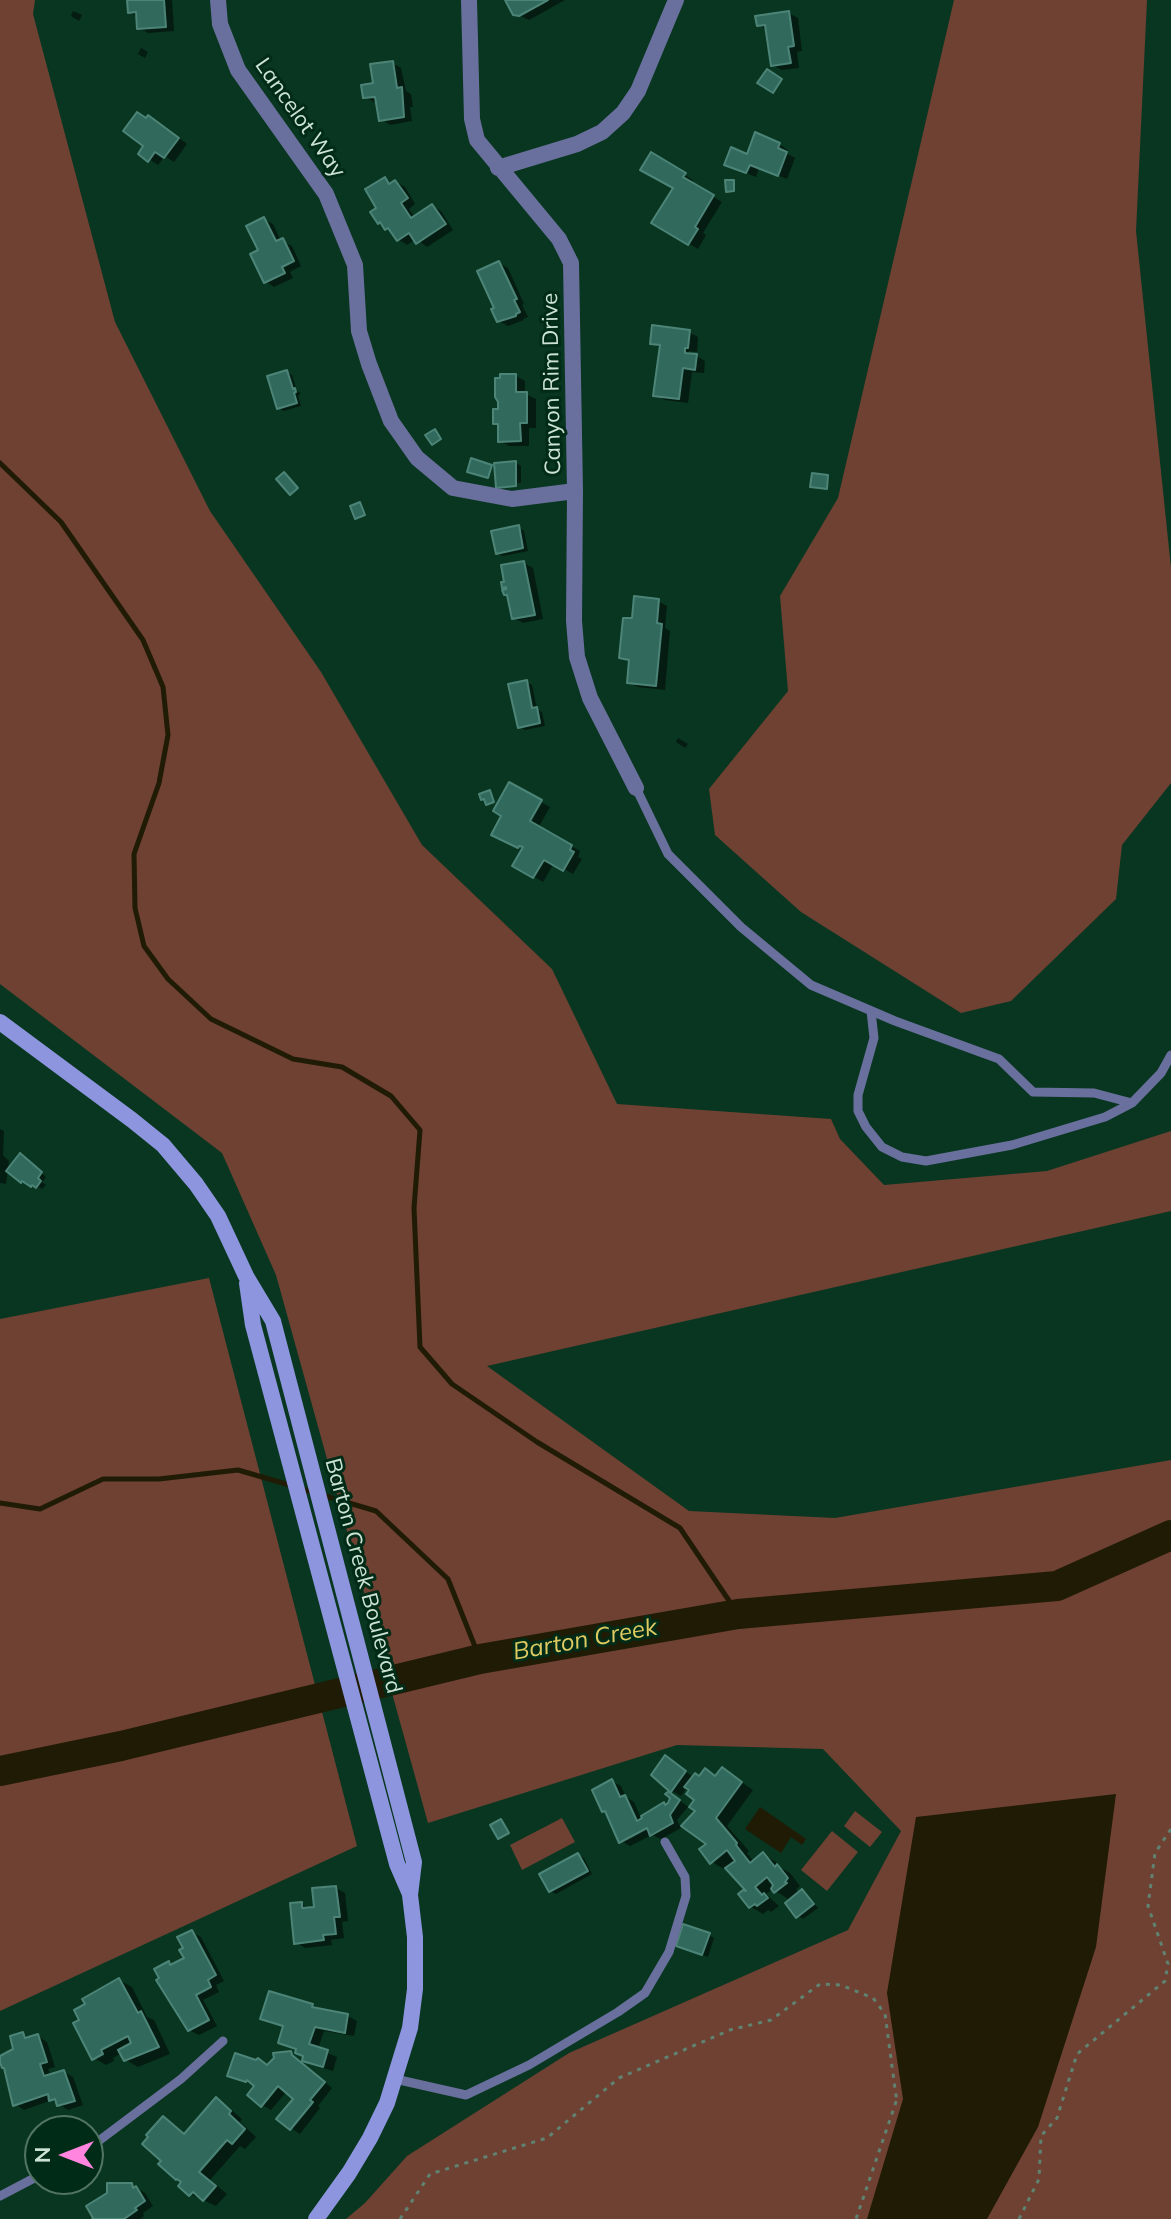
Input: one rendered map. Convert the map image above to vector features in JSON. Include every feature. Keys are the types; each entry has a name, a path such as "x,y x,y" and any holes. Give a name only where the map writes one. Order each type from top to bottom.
{"street":[{"name":"Lancelot Way","path":"218,0 220,24 238,70 326,194 355,265 359,331 369,364 391,421 417,458 453,488 512,499 575,491"},
{"name":"Canyon Rim Drive","path":"469,0 472,119 477,140 559,239 571,263 574,621 577,657 590,698 636,788"},
{"path":"498,168 577,144 602,132 623,113 638,91 676,0"},
{"name":"Barton Creek Boulevard","path":"0,1022 163,1145 218,1216 246,1276 273,1321 405,1863 415,1937 415,1989 410,2028 387,2103 349,2173 316,2219"},
{"name":"Barton Creek Boulevard","path":"246,1276 253,1325 405,1863"}],"lane":[{"path":"636,788 668,854 741,927 811,985 999,1059 1033,1092 1094,1093 1132,1103"},
{"path":"871,1011 874,1038 858,1095 858,1111 882,1147 902,1157 926,1161 1012,1145 1105,1117 1132,1103 1161,1073 1171,1055"},
{"path":"395,2079 466,2095 529,2065 645,1993 669,1952 686,1896 685,1877 665,1842"},
{"path":"104,2137 181,2079 223,2041"},
{"path":"0,2196 24,2183"}],"path":[{"path":"1019,2219 1039,2179 1041,2136 1057,2118 1077,2054 1165,1981 1168,1964 1148,1906 1155,1853 1171,1829"},
{"path":"400,2219 430,2174 547,2138 619,2078 730,2030 771,2020 820,1984 841,1985 873,1998 885,2014 898,2096 856,2219"}],"shaded area":[{"path":"0,0 35,0 33,14 115,322 210,511 321,672 422,845 552,969 617,1104 831,1119 840,1139 884,1185 1047,1171 1171,1131 1171,1211 487,1366 689,1511 835,1518 1171,1460 1171,2219 346,2219 365,2203 407,2156 569,2053 848,1930 901,1831 823,1749 677,1745 428,1823 276,1275 222,1153 0,984"},
{"path":"954,0 1147,0 1136,231 1171,568 1171,783 1122,845 1116,899 1011,1001 961,1013 801,912 715,835 709,789 788,691 780,596 838,498"},
{"path":"209,1278 357,1846 0,2011 0,1319"},
{"path":"1116,1794 1096,1947 1038,2127 987,2219 867,2219 903,2099 887,1993 916,1817"},
{"path":"760,1807 806,1839 802,1845 791,1837 781,1853 745,1829"},
{"path":"855,1811 882,1832 870,1847 844,1826"},
{"path":"562,1818 575,1842 522,1870 510,1845"},
{"path":"832,1831 858,1852 827,1891 801,1870"}],"building":[{"path":"127,0 164,0 166,27 137,29 136,12 128,13"},
{"path":"505,0 548,0 519,16 513,15"},
{"path":"789,11 794,46 788,47 791,63 771,66 765,25 757,26 755,16"},
{"path":"393,61 397,88 402,87 404,117 379,121 375,97 363,98 361,85 373,83 370,64"},
{"path":"767,69 782,79 773,93 757,83"},
{"path":"137,112 146,118 148,115 179,138 164,158 155,152 148,162 138,154 143,146 123,131"},
{"path":"755,132 780,143 778,148 787,152 778,176 750,165 746,173 724,165 731,147 747,154"},
{"path":"651,152 686,173 683,177 714,195 688,245 651,223 673,188 640,170"},
{"path":"385,177 389,184 395,180 408,198 401,203 411,218 432,204 446,224 416,244 409,233 397,241 370,212 376,208 365,189"},
{"path":"725,180 734,180 734,191 726,192"},
{"path":"264,217 276,241 283,238 294,261 282,267 285,273 264,283 250,254 258,250 246,226"},
{"path":"499,261 520,312 497,322 477,271"},
{"path":"652,325 690,330 685,353 697,354 695,370 683,368 679,399 653,396 660,345 650,344"},
{"path":"287,370 295,388 297,403 277,409 267,376"},
{"path":"500,374 516,374 516,392 527,392 527,423 520,423 521,441 498,442 498,424 493,424 493,409 498,409 495,378 500,378"},
{"path":"435,429 441,439 432,445 425,435"},
{"path":"471,458 492,465 488,478 467,472"},
{"path":"516,461 516,486 496,488 494,463"},
{"path":"284,472 298,488 290,495 276,479"},
{"path":"812,473 828,475 827,489 810,487"},
{"path":"360,502 365,515 355,519 350,506"},
{"path":"519,525 523,548 496,554 491,531"},
{"path":"524,561 535,615 512,619 507,595 502,590 506,587 502,588 501,565"},
{"path":"634,596 659,599 657,623 662,624 656,686 627,683 629,660 619,658 623,618 632,618"},
{"path":"527,680 532,708 537,707 540,723 518,728 508,684"},
{"path":"509,782 542,800 530,821 572,845 570,850 574,852 563,871 544,860 533,878 512,866 523,847 518,848 491,835 501,816 493,811"},
{"path":"490,790 494,802 486,805 479,794"},
{"path":"20,1153 42,1172 36,1188 21,1183 6,1171"},
{"path":"665,1755 686,1771 669,1792 680,1800 670,1815 673,1823 650,1836 647,1828 619,1843 592,1790 612,1779 620,1797 625,1795 637,1821 664,1802 665,1805 668,1803 670,1798 665,1794 669,1791 651,1775"},
{"path":"722,1767 742,1782 716,1818 750,1863 763,1852 788,1878 787,1883 774,1893 767,1877 755,1887 768,1898 749,1908 738,1894 746,1891 725,1868 735,1861 727,1850 710,1864 699,1849 706,1844 681,1826 695,1811 689,1807 694,1800 686,1794 689,1790 684,1787 695,1773 699,1776 705,1768 715,1776"},
{"path":"501,1819 509,1833 498,1839 490,1825"},
{"path":"578,1853 588,1871 549,1892 539,1874"},
{"path":"336,1886 340,1917 334,1917 336,1934 323,1935 324,1940 294,1944 290,1903 302,1902 302,1908 314,1907 312,1888"},
{"path":"802,1889 814,1904 796,1918 785,1903"},
{"path":"683,1924 710,1933 702,1955 676,1946"},
{"path":"192,1930 216,1975 208,1980 211,1987 196,1995 209,2020 188,2031 156,1980 159,1978 154,1969 184,1958 177,1937"},
{"path":"119,1978 138,2013 141,2011 159,2047 124,2061 118,2050 131,2043 128,2036 101,2050 103,2054 92,2060 73,2023 79,2020 74,2010 85,2004 82,1999"},
{"path":"269,1991 313,2004 312,2007 348,2014 345,2033 315,2027 309,2044 328,2050 323,2067 302,2061 303,2056 295,2053 296,2049 278,2043 283,2026 260,2019"},
{"path":"23,2032 25,2038 38,2034 47,2062 40,2064 44,2076 64,2070 75,2101 57,2106 55,2099 49,2101 48,2094 13,2106 0,2056 13,2049 10,2036"},
{"path":"291,2051 325,2082 290,2130 276,2119 293,2099 278,2086 261,2107 247,2095 254,2086 247,2080 227,2076 235,2053 258,2058 267,2065 274,2058 273,2053"},
{"path":"216,2097 245,2129 232,2144 227,2140 199,2172 216,2186 203,2201 193,2192 189,2196 178,2186 181,2182 158,2164 161,2161 142,2144 163,2116 184,2134"},
{"path":"107,2183 132,2183 145,2201 124,2219 92,2219 86,2206 107,2193"}],"waterway":[{"path":"0,463 61,522 143,640 163,687 168,735 159,783 134,854 135,908 144,946 168,979 211,1019 293,1059 342,1067 391,1096 420,1130 414,1208 420,1347 452,1384 537,1442 680,1528 738,1614"},
{"path":"0,1503 40,1509 103,1479 159,1479 238,1470 293,1486"},
{"path":"302,1489 376,1511 448,1579 480,1659"},
{"name":"Barton Creek","path":"0,1771 121,1746 480,1659 738,1614 1057,1586 1171,1535"}]}
